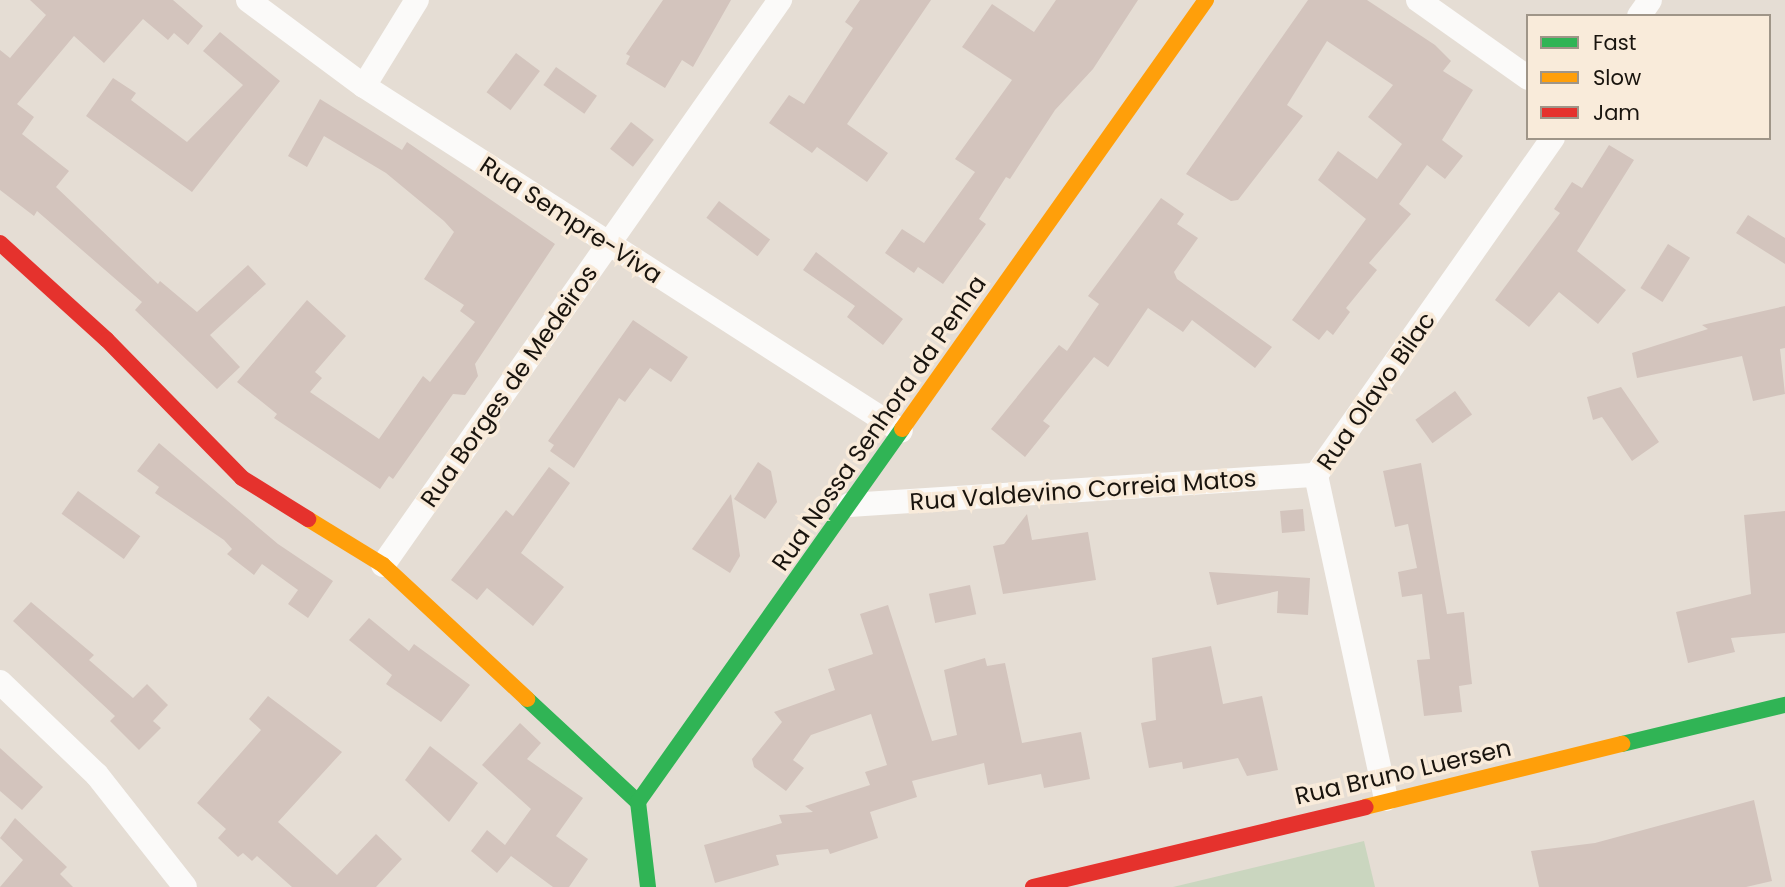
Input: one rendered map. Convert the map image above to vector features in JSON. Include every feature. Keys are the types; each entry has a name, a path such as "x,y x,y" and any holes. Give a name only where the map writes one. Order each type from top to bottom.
{"street":[{"name":"Rua Sempre-Viva","path":"248,0 364,86 901,431"},
{"path":"364,86 417,0"},
{"name":"Rua Borges de Medeiros","path":"383,565 780,0"},
{"name":"Rua Nossa Senhora da Penha","path":"638,803 1206,0"},
{"path":"1418,0 1526,77"},
{"name":"Rua Olavo Bilac","path":"1386,799 1316,475 1552,140"},
{"path":"0,243 97,331 242,478 383,565 638,803 648,887"},
{"name":"Rua Valdevino Correia Matos","path":"849,505 1316,475"},
{"path":"0,682 97,775 180,885"},
{"name":"Rua Bruno Luersen","path":"1033,887 1386,799 1785,705"}],"green space":[{"path":"1364,841 1375,887 1173,887"}],"building":[{"path":"30,0 173,0 203,26 188,45 174,33 168,40 143,19 104,63 74,36 17,104 34,117 22,134 69,171 56,187 158,284 160,281 197,312 248,265 266,284 210,335 240,367 217,389 135,310 142,302 37,211 34,216 0,190 0,50 10,58 46,15"},
{"path":"663,0 731,0 693,67 682,60 665,88 626,64 630,56 626,54"},
{"path":"860,0 931,0 847,124 888,153 867,182 817,147 812,153 769,123 789,95 804,104 853,28 845,22"},
{"path":"1056,0 1138,0 1093,69 1055,110 1010,179 1006,177 979,219 986,224 943,284 918,267 914,273 885,253 902,229 924,243 975,172 955,159 1012,80 962,47 992,4 1034,32"},
{"path":"1308,0 1367,0 1435,45 1451,61 1443,71 1473,90 1442,140 1463,156 1445,179 1427,165 1399,204 1411,214 1369,263 1377,270 1346,308 1350,312 1333,335 1327,330 1319,340 1292,320 1366,219 1318,180 1338,151 1377,179 1402,144 1368,117 1393,85 1327,41 1287,105 1303,116 1238,200 1231,201 1186,174"},
{"path":"220,32 280,81 192,192 86,116 113,78 136,93 131,100 187,142 243,85 203,51"},
{"path":"516,53 540,71 510,110 487,92"},
{"path":"556,67 597,96 584,114 543,85"},
{"path":"320,99 402,150 407,142 555,244 475,364 478,376 465,395 453,394 393,479 389,476 380,489 274,418 277,414 237,382 307,300 346,336 315,372 322,378 310,392 379,439 423,376 430,382 475,322 460,311 464,305 424,279 454,232 444,221 386,173 324,136 307,167 288,156"},
{"path":"631,122 654,140 633,167 610,149"},
{"path":"1609,145 1634,160 1577,251 1626,290 1598,324 1559,292 1529,327 1495,300 1560,213 1554,209 1572,182 1582,188"},
{"path":"1161,198 1184,214 1177,224 1198,238 1174,272 1177,279 1272,347 1255,368 1192,320 1183,332 1148,308 1108,367 1094,357 1043,421 1050,426 1025,457 991,429 1059,345 1067,351 1099,304 1088,296"},
{"path":"719,201 770,240 757,256 706,218"},
{"path":"1748,215 1785,238 1785,264 1736,233"},
{"path":"1668,244 1690,258 1662,302 1640,288"},
{"path":"816,252 903,319 883,345 847,317 855,306 803,270"},
{"path":"1785,306 1785,348 1780,349 1785,394 1753,401 1742,356 1637,378 1632,353 1708,329 1702,325"},
{"path":"633,320 688,357 671,382 650,368 625,402 619,398 574,468 550,451 554,445 548,441"},
{"path":"1621,387 1659,442 1632,461 1602,417 1593,420 1587,397"},
{"path":"1455,391 1472,414 1432,443 1415,420"},
{"path":"159,443 278,544 333,581 308,618 288,604 298,590 262,564 254,575 227,554 232,549 224,540 155,493 159,487 137,471"},
{"path":"758,462 771,471 777,502 765,519 734,499"},
{"path":"1421,463 1447,614 1464,612 1472,684 1459,686 1462,712 1424,716 1417,660 1430,659 1422,594 1402,597 1398,572 1417,568 1408,524 1395,527 1383,471"},
{"path":"549,467 570,483 521,553 564,587 533,626 487,588 477,600 451,580 506,510 513,516"},
{"path":"78,491 140,536 124,559 62,514"},
{"path":"731,494 740,556 730,573 692,549"},
{"path":"1303,509 1305,531 1282,533 1280,511"},
{"path":"1785,511 1785,633 1731,638 1735,652 1688,663 1676,612 1751,594 1744,515"},
{"path":"1027,514 1032,540 1088,532 1096,580 1003,594 993,546 1004,544"},
{"path":"1209,572 1310,578 1308,615 1277,613 1278,591 1217,605"},
{"path":"970,585 976,614 935,623 929,594"},
{"path":"31,602 94,655 89,660 133,698 147,684 168,705 153,721 161,728 139,750 110,721 115,716 13,621"},
{"path":"888,605 932,741 957,735 944,670 985,658 987,666 1005,663 1022,743 1081,732 1090,779 1044,788 1041,774 988,785 984,763 912,781 917,797 870,812 878,838 830,854 828,849 776,855 779,865 715,883 704,845 782,823 779,815 813,812 805,806 870,785 865,772 887,765 871,714 811,735 793,760 804,768 786,791 754,767 752,759 782,722 774,712 835,690 828,669 873,654 860,614"},
{"path":"369,618 409,651 414,644 470,685 441,722 386,684 392,675 349,640"},
{"path":"1211,646 1223,704 1262,696 1278,770 1247,776 1238,758 1183,769 1182,762 1149,768 1141,723 1156,720 1152,658"},
{"path":"268,696 342,752 278,822 337,875 376,834 402,859 376,887 292,887 257,856 252,861 243,853 238,857 218,838 226,829 197,803 261,730 249,719"},
{"path":"520,723 541,743 527,759 583,798 556,836 588,859 569,887 553,887 511,856 497,873 471,851 487,830 505,845 531,809 482,765"},
{"path":"430,746 478,783 449,822 405,780"},
{"path":"0,748 43,787 22,810 0,791"},
{"path":"1754,800 1772,881 1746,887 1539,887 1531,851 1595,843"},
{"path":"15,818 67,867 60,874 73,887 0,887 23,860 0,838"}],"traffic: fast":[{"path":"648,887 638,802 902,429"},
{"path":"527,699 638,802"},
{"path":"1622,744 1785,705"}],"traffic: slow":[{"path":"902,429 1206,0"},
{"path":"308,519 383,565 527,699"},
{"path":"1365,807 1622,744"}],"traffic: jam":[{"path":"0,243 107,340 242,478 308,519"},
{"path":"1033,887 1365,807"}]}
